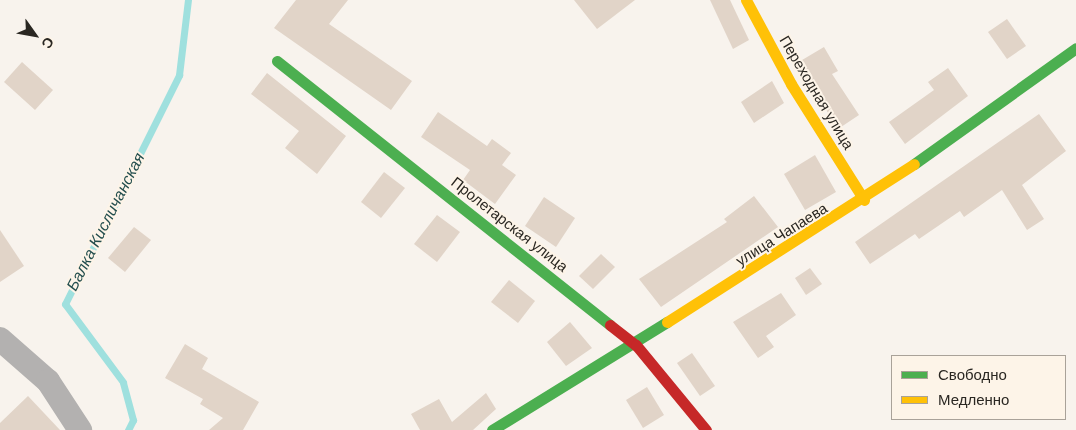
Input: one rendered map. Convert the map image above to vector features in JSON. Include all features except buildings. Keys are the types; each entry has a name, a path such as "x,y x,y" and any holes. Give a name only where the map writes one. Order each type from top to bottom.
{"street":[{"name":"Переходная улица","path":"746,0 791,84 864,200"},
{"name":"улица Чапаева","path":"492,430 636,344 864,200 1076,48"},
{"name":"Пролетарская улица","path":"277,61 636,344 706,430"},
{"path":"0,340 48,381 80,430"}],"waterway":[{"name":"Балка Кисличанская","path":"128,430 133,420 123,382 65,304 179,75 188,0"}],"traffic: fast":[{"path":"914,164 1076,48"},
{"path":"277,61 610,325"},
{"path":"492,430 667,322"}],"traffic: slow":[{"path":"746,0 791,84 864,200"},
{"path":"667,322 914,164"}],"traffic: jam":[{"path":"610,325 636,345 706,430"}]}
